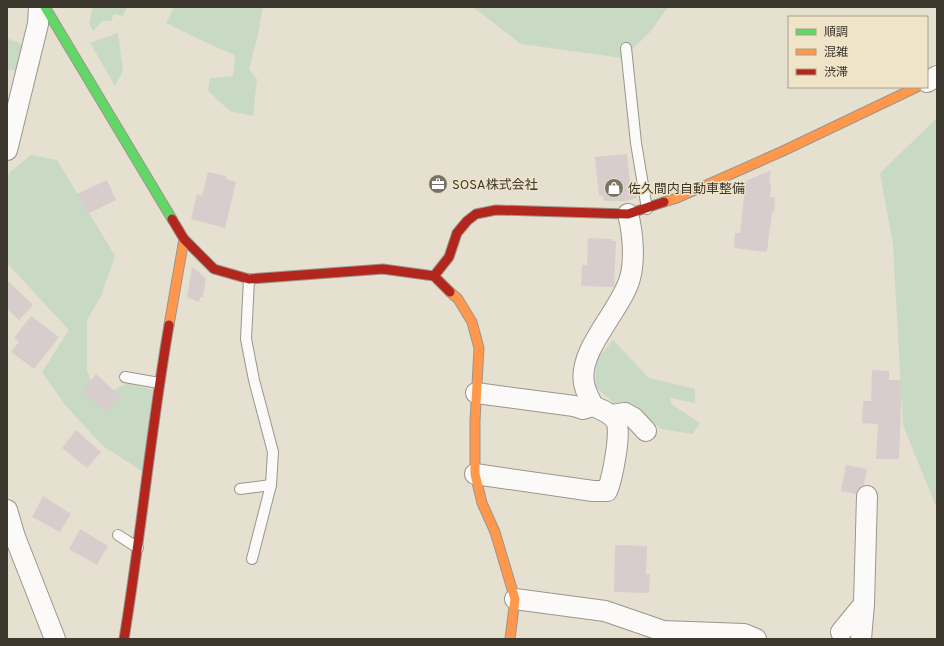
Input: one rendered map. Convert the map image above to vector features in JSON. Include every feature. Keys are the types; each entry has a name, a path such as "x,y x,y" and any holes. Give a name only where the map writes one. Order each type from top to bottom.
{"street":[{"path":"7,150 38,24 39,7"},
{"path":"45,7 184,239 214,269 249,279 383,269 434,276 458,299 472,322 479,348 476,393 475,474 482,503 495,532 515,599 510,639"},
{"path":"928,81 937,76"},
{"path":"434,276 449,258 457,232 476,214 496,210 638,212 677,198 783,151 916,88"},
{"path":"593,406 584,383 584,364 630,279 632,254 631,227 638,212"},
{"path":"124,639 138,548 159,383 184,239"},
{"path":"475,474 593,491 607,491 611,482 618,434 617,423 612,415 593,406 583,409 574,406 476,393"},
{"path":"612,415 625,413 634,418 646,431"},
{"path":"861,639 864,604 867,496"},
{"path":"7,510 15,537 54,639"},
{"path":"515,599 605,611 663,635 744,634 756,639"},
{"path":"841,632 864,604"}],"lane":[{"path":"626,48 636,143 638,212"},
{"path":"249,279 246,339 254,380 273,452 271,485 252,559"},
{"path":"125,377 159,383"},
{"path":"240,489 271,485"},
{"path":"118,535 138,548"}],"green space":[{"path":"93,7 127,7 123,16 114,14 111,21 102,21 93,31 89,23"},
{"path":"174,7 263,7 249,69 257,79 253,116 230,111 208,91 210,78 233,76 235,55 166,23"},
{"path":"473,7 668,7 650,32 623,58 521,44"},
{"path":"118,33 123,71 115,86 90,43"},
{"path":"7,38 29,49 22,71 7,70"},
{"path":"937,118 937,509 903,425 893,245 880,173"},
{"path":"31,155 57,160 115,256 101,296 87,320 87,371 98,398 127,383 153,390 142,471 103,446 66,406 42,372 69,330 7,263 7,185 9,173"},
{"path":"613,340 649,378 695,389 695,403 670,398 671,404 700,423 693,434 661,429 644,414 633,408 621,409 595,387 597,360"}],"building":[{"path":"627,154 630,182 635,181 637,198 626,201 604,201 603,196 599,196 595,157"},
{"path":"771,171 769,183 771,184 770,197 775,197 767,252 734,248 735,233 740,233 746,181"},
{"path":"208,172 226,176 226,179 236,182 225,228 191,219 197,194 202,196"},
{"path":"107,180 116,200 87,214 77,194"},
{"path":"588,238 612,239 612,241 616,241 614,287 581,286 582,265 587,265"},
{"path":"192,267 206,278 203,297 200,297 199,302 187,297"},
{"path":"7,280 33,305 19,320 7,309"},
{"path":"31,316 59,337 34,369 11,352 19,342 14,338"},
{"path":"872,370 889,371 889,380 902,380 899,459 876,459 878,424 862,423 863,401 871,401"},
{"path":"96,374 120,396 106,412 82,392"},
{"path":"76,430 101,452 87,468 62,448"},
{"path":"846,465 867,469 864,485 857,490 856,494 841,491"},
{"path":"43,496 71,514 60,532 32,517"},
{"path":"80,529 108,546 97,565 69,549"},
{"path":"615,545 647,546 646,575 650,574 649,593 614,592"}],"traffic: fast":[{"path":"45,7 172,219"}],"traffic: slow":[{"path":"664,202 677,198 783,151 915,88"},
{"path":"169,325 184,239"},
{"path":"450,292 458,299 472,322 479,348 475,421 475,474 482,503 495,532 515,599 510,639"}],"traffic: jam":[{"path":"434,276 449,257 457,233 467,221 476,214 496,210 628,214 664,202"},
{"path":"172,219 184,239 214,269 249,279 383,269 434,276 450,292"},
{"path":"124,639 169,325"}],"place":[{"name":"SOSA株式会社","path":"438,184"},
{"name":"佐久間内自動車整備","path":"614,188"}]}
